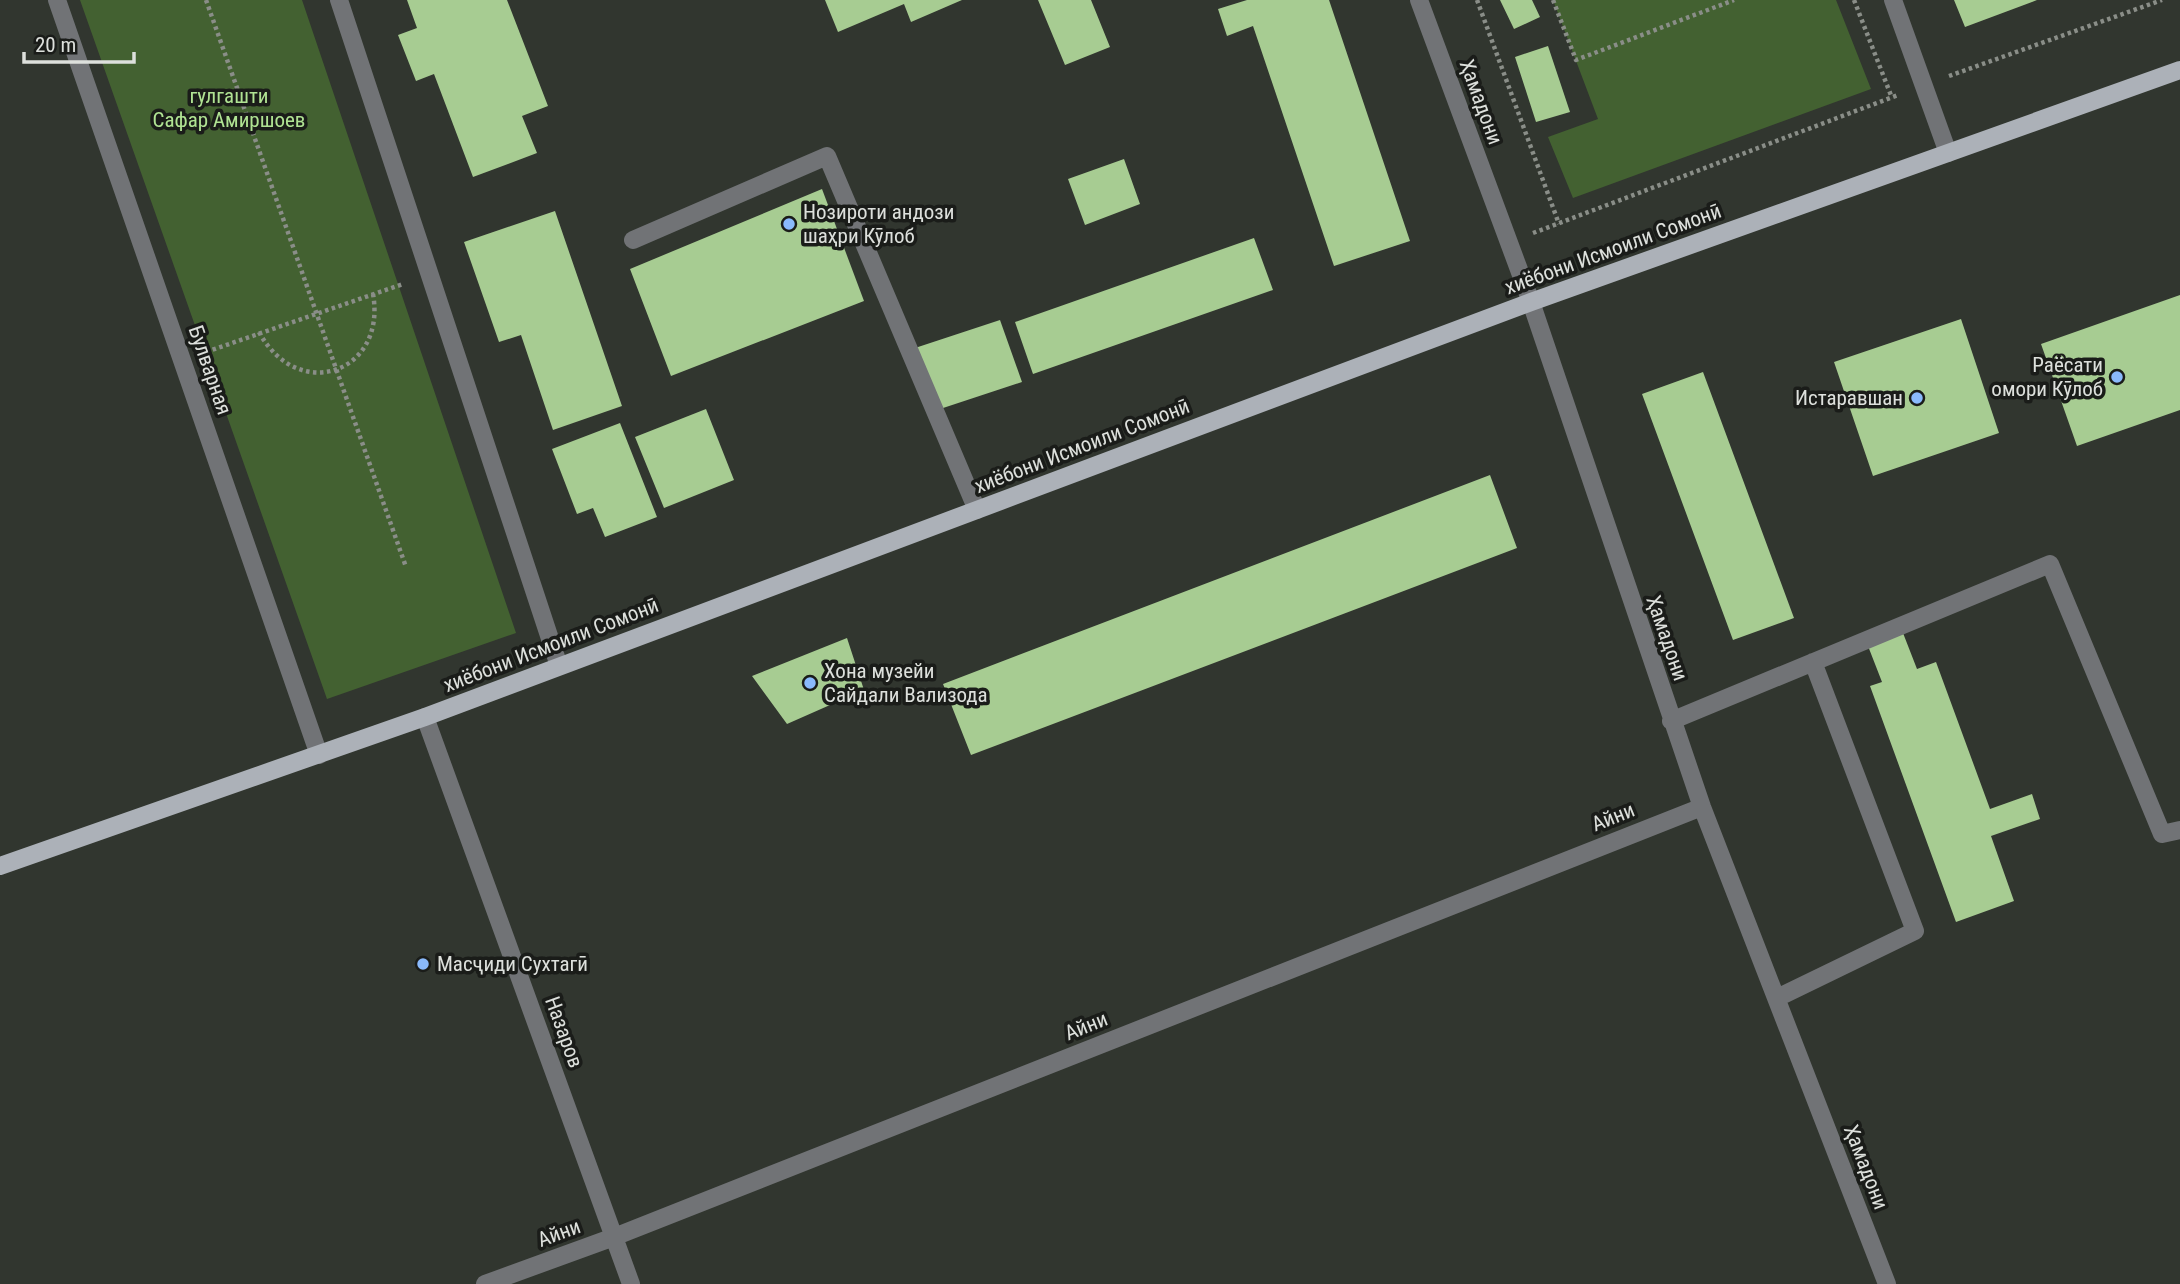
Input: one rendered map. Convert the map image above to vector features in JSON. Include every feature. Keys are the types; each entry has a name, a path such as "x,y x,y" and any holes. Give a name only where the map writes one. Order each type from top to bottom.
{"main road":[{"name":"хиёбони Исмоили Сомонӣ","path":"0,866 425,717 1531,302 2180,70"}],"street":[{"name":"Булварная","path":"57,0 320,755"},
{"path":"339,0 559,666"},
{"name":"Ҳамадони","path":"1419,0 1531,302 1702,807 1887,1284"},
{"path":"1893,0 1948,153"},
{"path":"633,240 827,156 977,510"},
{"path":"1671,721 2050,564 2162,834 2180,830"},
{"path":"1777,998 1915,931 1812,662"},
{"name":"Назаров","path":"425,717 631,1284"},
{"name":"Айни","path":"485,1284 614,1237 1702,807"}],"path":[{"path":"206,0 406,567"},
{"path":"1477,0 1559,224"},
{"path":"1553,0 1576,60 1734,0"},
{"path":"1854,0 1892,98"},
{"path":"1507,242 1923,86 2162,0"},
{"path":"182,360 431,276"},
{"path":"259,332 268,348 281,362 298,370 317,373 335,370 352,361 369,339 376,312 373,294"}],"green space":[{"name":"гулгашти Сафар Амиршоев","path":"80,0 302,0 516,633 327,699"},
{"path":"1553,0 1836,0 1871,89 1573,198 1548,137 1598,119"}],"building":[{"path":"407,0 507,0 548,106 522,116 537,153 473,177 434,74 416,81 398,35 417,28"},
{"path":"825,0 962,0 911,22 904,4 838,32"},
{"path":"1038,0 1091,0 1110,47 1065,65"},
{"path":"1247,0 1329,0 1410,241 1334,266 1253,26 1227,36 1218,9"},
{"path":"1500,0 1532,0 1540,17 1514,29"},
{"path":"1954,0 2037,0 1965,27"},
{"path":"1548,46 1570,112 1536,122 1515,57"},
{"path":"1124,159 1140,204 1085,225 1068,179"},
{"path":"822,189 864,301 671,376 630,269"},
{"path":"555,211 622,406 553,430 521,335 499,342 464,242"},
{"path":"1254,238 1273,290 1033,374 1015,322"},
{"name":"Раёсати омори Кӯлоб","path":"2180,295 2180,410 2077,446 2041,344"},
{"name":"Истаравшан","path":"1961,319 1999,433 1873,476 1834,362"},
{"path":"1000,320 1022,382 937,410 915,348"},
{"path":"1703,372 1794,618 1733,640 1642,394"},
{"path":"706,409 734,480 664,508 635,437"},
{"path":"620,423 657,517 605,537 593,508 577,514 552,449"},
{"path":"1490,475 1517,548 971,755 943,684"},
{"path":"1903,633 1917,669 1936,662 1990,809 2032,794 2040,819 1991,836 2014,901 1956,922 1870,686 1882,682 1868,646"},
{"name":"Хона музейи Сайдали Вализода","path":"847,638 864,690 787,724 752,676"}],"place":[{"name":"Нозироти андози шаҳри Кӯлоб","path":"789,224"},
{"name":"Раёсати омори Кӯлоб","path":"2117,377"},
{"name":"Истаравшан","path":"1917,398"},
{"name":"Хона музейи Сайдали Вализода","path":"810,683"},
{"name":"Масҷиди Сухтагӣ","path":"423,964"}]}
